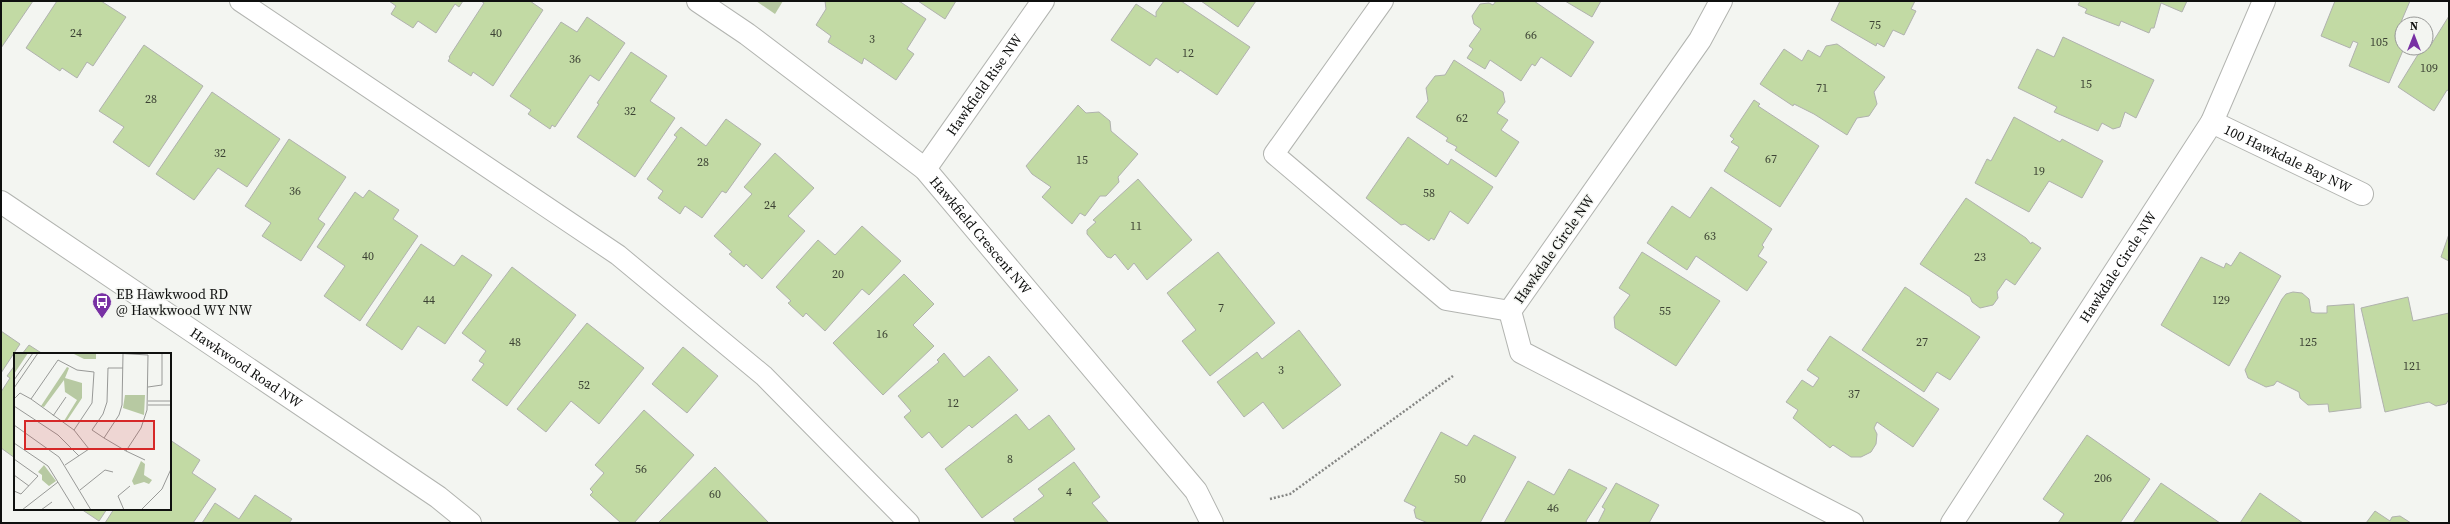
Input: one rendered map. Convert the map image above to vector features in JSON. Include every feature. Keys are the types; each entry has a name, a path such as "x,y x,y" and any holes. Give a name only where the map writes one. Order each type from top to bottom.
{"street":[{"name":"Hawkfield Crescent NW","path":"698,1 747,34 925,169 1196,491 1212,523"},
{"name":"Hawkfield Rise NW","path":"925,169 1043,1"},
{"name":"Hawkdale Circle NW","path":"1722,1 1700,40 1510,311 1521,352 1852,523"},
{"name":"Hawkdale Circle NW","path":"1952,523 2212,122 2264,1"},
{"name":"100 Hawkdale Bay NW","path":"2212,122 2362,194"},
{"name":"Hawkwood Road NW","path":"1,202 438,497 470,523"}],"lane":[{"path":"240,1 618,255 764,376 909,523"},
{"path":"1383,1 1274,154 1446,300 1510,311"}],"path":[{"path":"1270,499 1290,494 1453,376"}],"green space":[{"path":"756,1 783,1 775,14"}],"building":[{"path":"1,1 33,1 1,48"},
{"path":"57,1 101,1 126,17 93,66 87,62 77,78 62,68 60,71 26,48"},
{"path":"389,1 463,1 459,7 455,4 436,33 418,21 413,28 391,14 396,6"},
{"path":"481,1 530,1 543,10 493,86 473,72 471,76 448,61 450,58 449,57 484,3"},
{"path":"825,1 899,1 926,19 907,49 914,54 896,80 864,58 862,64 828,42 831,36 816,25 826,9"},
{"path":"918,1 956,1 945,19"},
{"path":"1164,1 1181,1 1250,47 1217,95 1180,70 1178,73 1156,58 1150,66 1111,40 1136,4 1156,17 1156,12"},
{"path":"1201,1 1256,1 1238,27"},
{"path":"1496,1 1534,1 1594,42 1571,77 1541,57 1535,66 1532,64 1521,81 1490,60 1485,69 1467,58 1473,49 1469,46 1481,29 1474,24 1472,16 1480,4 1489,3 1493,5"},
{"path":"1565,1 1601,1 1592,17"},
{"path":"1840,1 1915,1 1911,9 1916,11 1904,35 1893,30 1884,47 1877,43 1876,46 1831,20"},
{"path":"2080,1 2187,1 2182,12 2161,3 2154,28 2151,28 2149,33 2121,21 2119,26 2085,13 2087,9 2078,5"},
{"path":"2335,1 2410,1 2404,16 2394,16 2394,56 2401,56 2389,83 2349,66 2358,43 2353,41 2350,48 2321,36"},
{"path":"2449,16 2449,91 2447,90 2434,111 2398,87 2417,56 2434,56 2434,40"},
{"path":"587,17 625,43 599,81 590,75 555,127 552,125 550,129 528,114 531,110 510,96 561,22 577,32"},
{"path":"2063,37 2154,80 2136,118 2125,112 2120,127 2113,129 2102,123 2098,131 2054,112 2057,107 2018,88 2037,49 2054,57"},
{"path":"1837,44 1885,77 1874,92 1877,104 1869,116 1857,118 1847,135 1814,114 1794,104 1793,106 1760,84 1784,49 1802,61 1808,50 1820,57 1826,46"},
{"path":"144,45 203,86 149,167 113,142 124,127 99,111"},
{"path":"631,52 667,76 650,101 675,118 635,177 577,137 599,104 597,103"},
{"path":"1454,60 1503,92 1505,102 1497,113 1508,120 1501,130 1519,142 1496,177 1455,150 1457,147 1446,141 1448,138 1416,117 1428,101 1426,88 1435,76 1445,75"},
{"path":"212,92 280,139 247,187 218,168 194,200 156,174"},
{"path":"1754,100 1760,104 1758,106 1819,146 1780,207 1724,171 1739,147 1731,142 1734,139 1730,136"},
{"path":"1078,105 1086,113 1099,112 1110,121 1111,131 1138,154 1118,177 1119,182 1106,196 1100,196 1085,216 1080,213 1072,224 1042,197 1051,187 1032,174 1026,166"},
{"path":"2014,117 2060,142 2062,139 2103,161 2082,198 2049,181 2029,212 1975,183 1987,159 1991,161"},
{"path":"726,119 761,144 726,193 722,191 702,218 685,206 680,214 658,198 663,191 647,179 677,137 674,135 681,127 706,146"},
{"path":"1408,137 1448,165 1451,159 1493,187 1468,224 1450,211 1434,240 1431,238 1429,241 1405,224 1401,225 1366,198"},
{"path":"289,139 346,177 318,219 325,224 301,261 262,236 271,223 245,206"},
{"path":"775,153 814,188 788,216 805,231 762,279 746,264 744,267 729,254 732,252 714,236 752,194 744,187"},
{"path":"1138,179 1192,240 1147,280 1134,263 1128,270 1115,254 1111,258 1107,257 1087,234 1087,230 1096,222 1093,220"},
{"path":"1711,187 1772,229 1762,245 1764,247 1758,256 1767,262 1747,291 1696,256 1687,270 1647,243 1672,206 1690,218"},
{"path":"369,190 399,210 393,219 418,236 360,321 324,296 345,266 317,247 355,192 363,198"},
{"path":"1966,198 2026,238 2031,244 2032,242 2041,248 2015,285 2006,279 1997,292 1998,298 1993,305 1980,308 1972,302 1970,297 1920,264"},
{"path":"862,226 901,261 869,295 862,289 825,331 806,313 803,317 788,303 791,301 776,287 818,240 835,255"},
{"path":"2449,234 2449,261 2441,257"},
{"path":"421,244 454,266 462,255 492,275 445,344 418,326 402,350 366,325"},
{"path":"1218,252 1275,323 1210,376 1182,341 1196,330 1167,293"},
{"path":"1642,252 1720,301 1676,366 1615,328 1614,317 1630,295 1619,288"},
{"path":"2240,252 2281,276 2229,366 2161,325 2201,257 2224,268 2226,263 2231,266"},
{"path":"512,267 576,315 507,406 472,380 484,364 479,361 486,351 462,333"},
{"path":"904,274 934,304 913,325 934,346 883,395 833,343"},
{"path":"1905,287 1980,337 1950,380 1937,372 1924,392 1862,350"},
{"path":"2293,292 2302,293 2309,299 2311,312 2315,313 2327,313 2327,306 2354,304 2361,408 2329,412 2328,404 2308,405 2300,398 2299,392 2277,381 2274,385 2266,387 2248,378 2245,370 2282,299 2286,294"},
{"path":"2408,297 2413,321 2449,313 2449,399 2446,404 2436,406 2429,402 2385,412 2361,308"},
{"path":"587,323 644,368 599,424 571,401 546,432 517,409"},
{"path":"1299,330 1341,385 1283,429 1263,402 1244,417 1217,382 1257,352 1262,359"},
{"path":"1,331 20,344 1,373"},
{"path":"1830,336 1939,409 1913,447 1877,422 1874,428 1877,434 1876,444 1871,452 1861,457 1851,457 1833,445 1830,448 1793,418 1798,410 1786,402 1802,380 1813,387 1819,378 1807,370"},
{"path":"29,345 41,353 23,353"},
{"path":"683,347 718,376 687,413 652,384"},
{"path":"944,353 964,377 989,356 1018,390 972,428 969,425 942,448 929,432 922,438 904,417 911,411 898,396 939,362 937,360"},
{"path":"14,366 14,457 1,448 1,392 10,378 7,376"},
{"path":"644,410 694,455 634,523 621,523 590,495 593,492 590,489 604,473 595,465"},
{"path":"1016,414 1029,430 1049,415 1075,449 982,518 945,469"},
{"path":"1441,432 1467,446 1474,435 1516,457 1480,523 1428,523 1416,518 1414,510 1416,507 1404,501"},
{"path":"2087,435 2150,479 2120,523 2058,523 2064,514 2043,499"},
{"path":"171,441 200,460 192,473 216,489 193,523 105,523 113,510 171,510"},
{"path":"1074,462 1100,497 1092,503 1109,523 1016,523 1013,519 1044,496 1038,489"},
{"path":"715,467 769,523 658,523"},
{"path":"1569,469 1607,488 1586,521 1587,523 1504,523 1528,481 1554,495"},
{"path":"1616,483 1659,505 1649,523 1598,523 1605,509 1602,507"},
{"path":"2161,483 2220,523 2133,523"},
{"path":"2260,493 2303,523 2240,523"},
{"path":"255,495 292,519 289,523 202,523 215,503 239,519"},
{"path":"82,510 106,510 99,521"},
{"path":"2375,511 2390,521 2392,517 2400,516 2411,523 2366,523"}],"place":[{"name":"EB Hawkwood RD @ Hawkwood WY NW","path":"102,319"}]}
